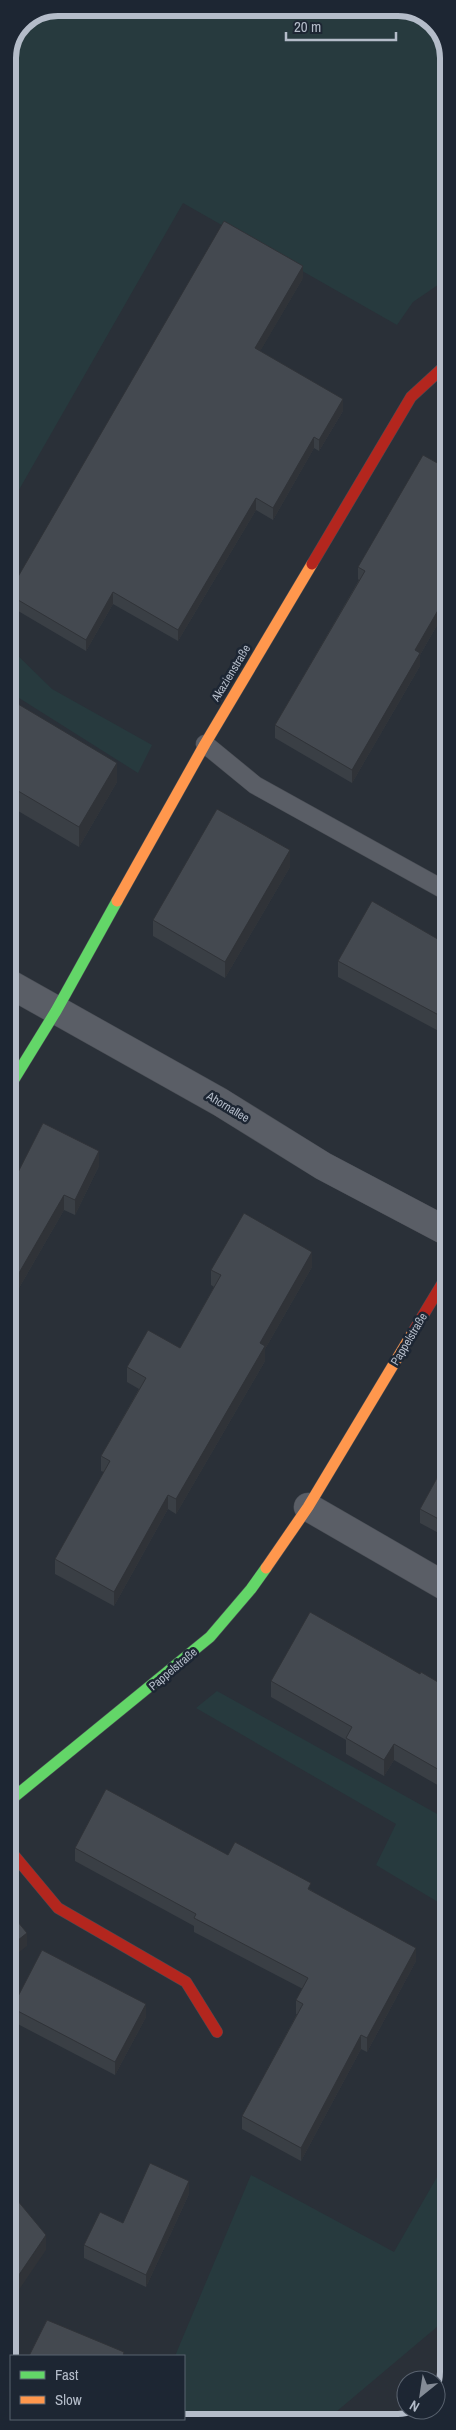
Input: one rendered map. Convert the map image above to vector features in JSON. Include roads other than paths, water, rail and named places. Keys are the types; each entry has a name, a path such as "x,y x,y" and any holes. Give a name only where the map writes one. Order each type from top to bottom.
{"street":[{"name":"Akazienstraße","path":"16,1075 56,1011 205,744 411,397 439,371"},
{"name":"Ahornallee","path":"16,988 220,1102 323,1166 440,1228"},
{"name":"Pappelstraße","path":"17,1795 210,1638 251,1589 308,1507 440,1288"},
{"path":"308,1507 440,1583"},
{"path":"17,1859 58,1908 186,1982 217,2032"}],"lane":[{"path":"205,744 255,785 439,887"}]}
